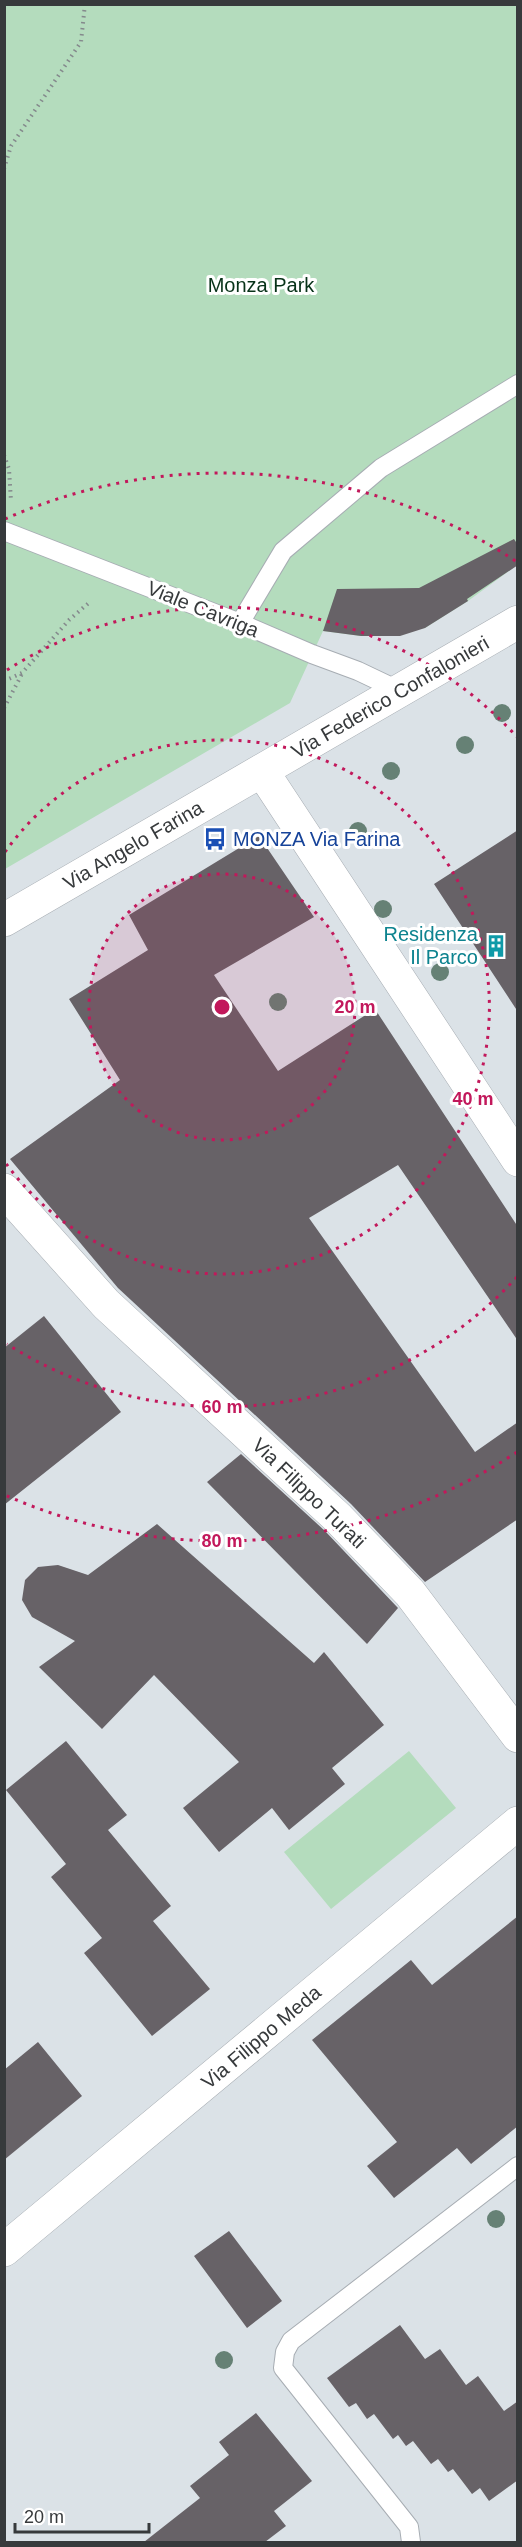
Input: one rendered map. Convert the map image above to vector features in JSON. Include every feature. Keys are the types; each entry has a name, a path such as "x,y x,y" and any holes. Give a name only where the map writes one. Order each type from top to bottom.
{"street":[{"name":"Via Federico Confalonieri","path":"262,771 518,622"},
{"name":"Via Angelo Farina","path":"4,920 262,771"},
{"path":"262,771 518,1160"},
{"name":"Via Filippo Turati","path":"4,1190 106,1304 338,1518 410,1593 518,1736"},
{"name":"Via Filippo Meda","path":"4,2250 518,1823"}],"lane":[{"path":"240,623 283,550 381,468 518,384"},
{"name":"Viale Cavriga","path":"5,531 240,623 358,671 400,691"},
{"path":"411,2542 409,2527 283,2368 285,2352 291,2341 518,2166"}],"path":[{"path":"4,169 11,146 81,42 86,4"},
{"path":"4,455 9,469 12,509 5,531"},
{"path":"4,708 22,673 69,620 101,592 116,575"},
{"path":"4,681 22,673"}],"green space":[{"name":"Monza Park","path":"5,5 517,5 517,565 468,601 425,628 361,636 323,631 290,703 5,869"},
{"path":"409,1751 456,1808 331,1909 284,1852"}],"building":[{"path":"514,539 518,545 518,565 425,628 400,636 361,636 323,631 337,589 419,588"},
{"name":"Residenza Il Parco","path":"518,830 518,1012 434,884"},
{"path":"259,836 314,917 214,975 278,1071 375,1009 518,1227 518,1341 398,1165 309,1218 475,1452 518,1422 518,1519 425,1582 351,1504 118,1288 10,1159 120,1080 69,999 148,950 129,915"},
{"path":"44,1316 121,1412 4,1505 4,1348"},
{"path":"241,1454 325,1531 398,1608 367,1644 207,1482"},
{"path":"157,1524 314,1663 324,1652 384,1725 332,1768 345,1784 289,1830 272,1808 219,1852 183,1808 239,1762 154,1675 102,1729 39,1667 75,1641 32,1617 22,1600 25,1580 38,1567 58,1565 88,1575"},
{"path":"66,1741 127,1815 108,1830 171,1906 153,1921 210,1989 152,2036 84,1953 102,1938 51,1877 66,1864 6,1790"},
{"path":"518,1916 518,2126 471,2164 457,2148 394,2198 367,2166 397,2142 312,2040 411,1960 432,1985"},
{"path":"38,2042 82,2096 4,2160 4,2070"},
{"path":"229,2231 282,2301 247,2328 194,2256"},
{"path":"400,2325 425,2359 440,2349 466,2385 478,2376 504,2411 518,2401 518,2480 489,2501 480,2488 472,2494 453,2469 448,2472 438,2459 431,2464 413,2441 406,2446 398,2435 393,2439 374,2414 367,2419 356,2403 349,2407 327,2378"},
{"path":"256,2413 312,2481 274,2511 286,2526 265,2542 144,2542 200,2498 190,2486 229,2455 219,2442"}],"place":[{"name":"MONZA Via Farina","path":"215,839"},
{"name":"Residenza Il Parco","path":"496,946"}]}
